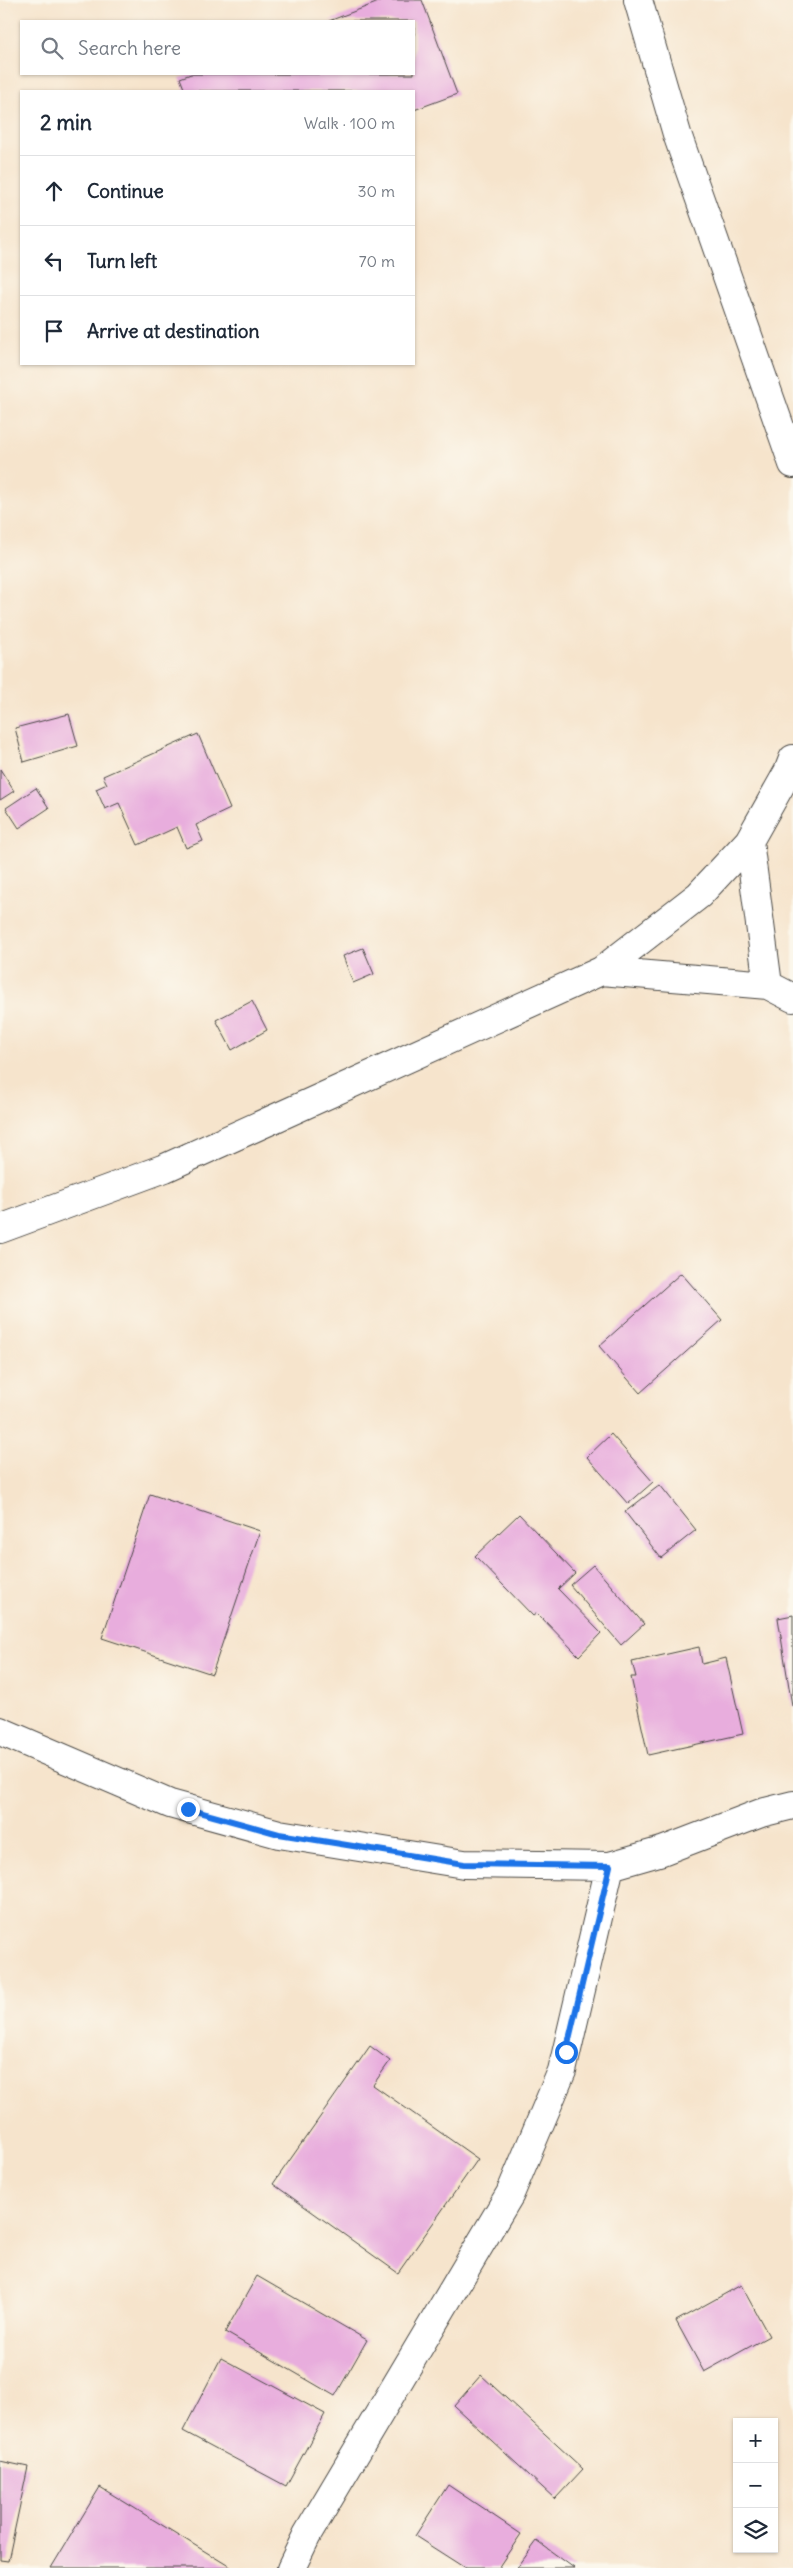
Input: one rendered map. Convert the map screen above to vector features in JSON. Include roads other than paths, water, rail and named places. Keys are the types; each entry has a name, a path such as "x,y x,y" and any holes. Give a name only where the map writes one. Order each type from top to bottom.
{"street":[{"path":"638,0 677,134 793,464"},
{"path":"0,1229 165,1168 601,971 700,895 749,841 788,772 793,759"},
{"path":"749,841 768,985"},
{"path":"601,971 768,985 793,998"},
{"path":"0,1731 170,1804 279,1834 464,1864 610,1866 662,1851 761,1813 793,1805"},
{"path":"291,2568 307,2535 510,2194 562,2071 610,1866"}]}
